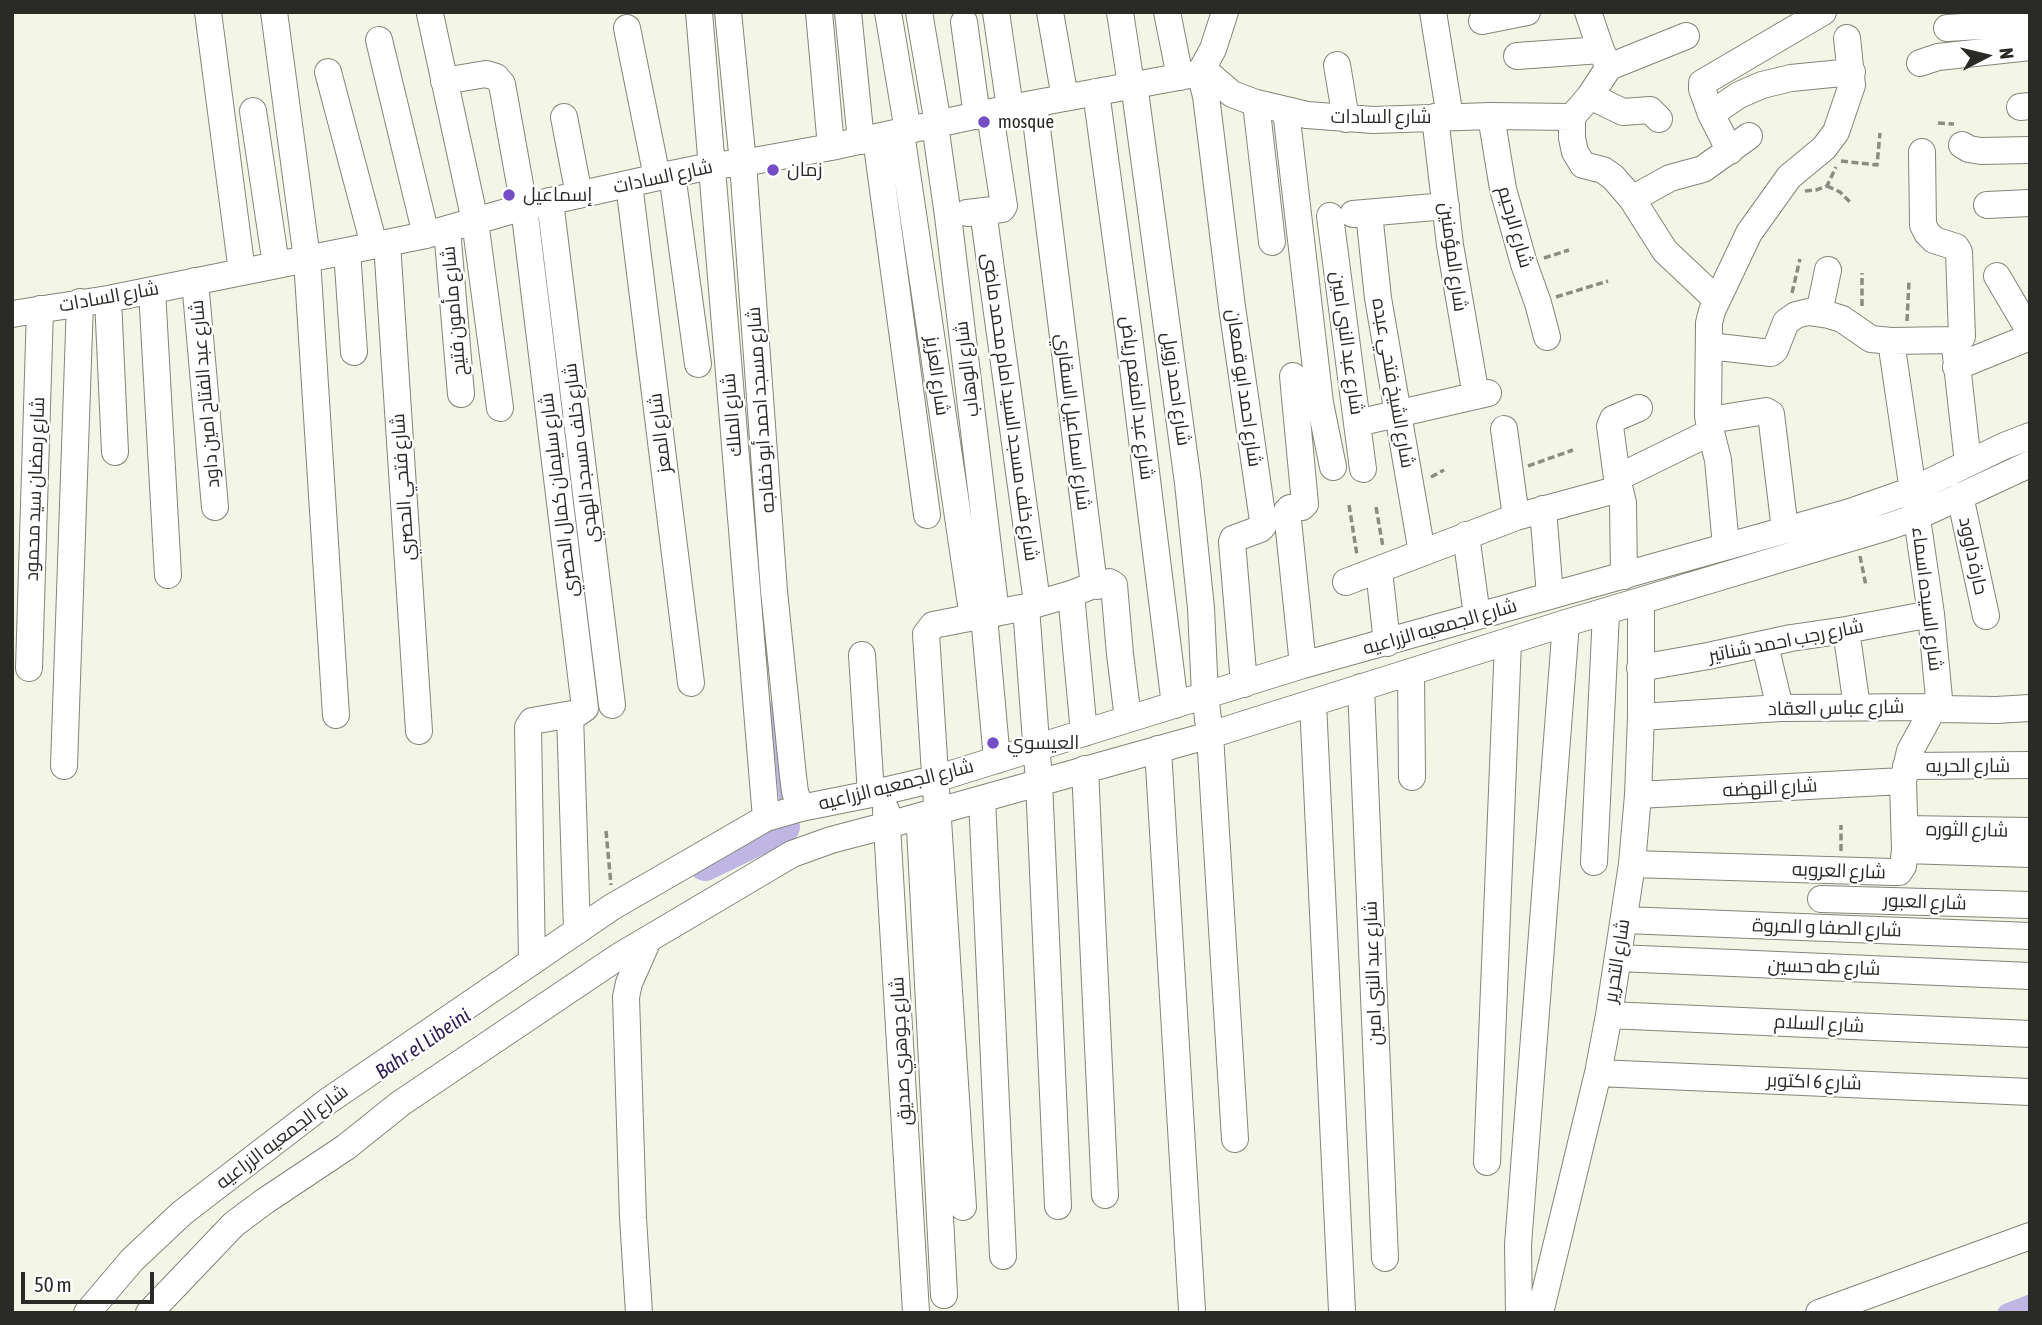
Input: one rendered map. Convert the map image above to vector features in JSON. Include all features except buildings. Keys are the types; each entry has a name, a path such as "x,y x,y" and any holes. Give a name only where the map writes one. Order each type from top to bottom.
{"street":[{"path":"208,12 242,272"},
{"path":"274,12 307,259 336,715"},
{"name":"شارع الملك","path":"699,12 727,165 766,818"},
{"name":"شارع مسجد احمد أبو خفاجه","path":"728,12 727,165 793,776 795,792 812,806 831,840"},
{"path":"819,12 831,147"},
{"path":"849,12 886,136"},
{"path":"888,12 886,136 927,515"},
{"name":"شارع الوهاب","path":"919,12 948,216 984,616"},
{"path":"948,216 1002,209 1004,206 1003,110 996,12"},
{"path":"1050,12 1065,98"},
{"name":"شارع احمد زويل","path":"1120,12 1133,85 1188,483 1210,735 1235,1139"},
{"path":"1167,12 1194,73"},
{"path":"1194,73 1217,41 1225,12"},
{"name":"شارع المؤمنين","path":"1399,413 1482,394 1456,284 1446,206 1443,117 1433,12"},
{"path":"1482,21 1527,12"},
{"path":"1589,12 1605,59 1590,96 1572,117 1573,145 1583,165 1603,170 1613,177 1632,200 1665,251 1717,300"},
{"path":"1632,200 1670,178 1703,169 1740,143 1712,114 1702,89 1703,81 1823,12"},
{"path":"430,14 475,221 500,408"},
{"path":"964,22 1003,110"},
{"path":"1947,28 2030,23"},
{"path":"627,28 665,176 698,364"},
{"path":"1517,56 1605,59 1686,36"},
{"path":"1726,546 1718,460 1710,424 1709,323 1749,233 1789,177 1831,141 1857,90 1847,38"},
{"name":"شارع مأمون فتيح","path":"379,40 436,232 461,394"},
{"path":"1920,64 1938,57 2030,47"},
{"path":"1337,65 1346,119"},
{"name":"شارع فتحي الحصري","path":"328,72 380,244 419,731"},
{"name":"شارع السادات","path":"12,314 108,299 347,251 436,232 524,207 665,176 831,147 1194,73 1232,94 1256,103 1286,111 1346,119 1572,117"},
{"name":"شارع احمد ابو قمعان","path":"1194,73 1206,96 1232,307 1263,521 1260,529 1233,539 1232,542 1244,684"},
{"path":"444,80 486,74 496,77 502,84 524,207"},
{"path":"1712,114 1739,95 1762,85 1791,78 1857,90"},
{"name":"شارع عبد المنعم رياض","path":"1096,92 1175,705"},
{"path":"1590,96 1623,113 1650,110 1659,119"},
{"path":"1256,103 1272,242"},
{"name":"شارع اسماعيل السقاري","path":"1003,110 1083,589 1084,733"},
{"path":"253,111 276,265"},
{"path":"1286,111 1320,403 1334,467"},
{"name":"شارع الرحيم","path":"1491,116 1503,189 1547,337"},
{"path":"564,117 579,195"},
{"name":"شارع العزيز","path":"886,136 984,616 997,760"},
{"path":"1962,145 1981,151 2030,150"},
{"path":"1922,152 1923,225 1934,240 1956,247 1959,252 1962,337 1956,357"},
{"name":"شارع المعز","path":"629,184 691,682"},
{"name":"شارع خلف مسجد الهدي","path":"550,201 612,705"},
{"path":"1987,205 2030,203"},
{"path":"1299,219 1446,206"},
{"name":"شارع سليمان كمال الحصري","path":"524,207 585,708 570,715"},
{"name":"شارع خلف مسجد السيد امام محمد ماضى","path":"983,211 1031,604 1058,1206"},
{"name":"شارع الشيخ فتحي عبده","path":"1369,212 1378,298 1422,553"},
{"name":"شارع عبد النبى امين","path":"1330,216 1363,469"},
{"path":"347,251 354,352"},
{"path":"1819,313 1828,270"},
{"path":"1956,357 2028,343 1997,276"},
{"name":"شارع عبد الفتاح امين داود","path":"195,281 215,507"},
{"path":"152,290 167,575"},
{"path":"108,299 115,452"},
{"path":"64,766 80,302"},
{"name":"شارع رمضان سيد محمود","path":"29,668 40,309"},
{"path":"1709,346 1769,354 1787,351 1786,322 1796,315 1808,312 1842,320 1871,339 1954,341 1968,463"},
{"name":"شارع السيده اسماء","path":"1899,341 1916,517 1931,614 1937,708"},
{"path":"1293,376 1305,504 1302,507 1290,508 1287,512 1303,665"},
{"path":"1624,576 1623,503 1611,422 1639,408"},
{"path":"1387,643 1368,574 1466,535 1618,483 1716,419 1766,411 1771,414 1785,530"},
{"path":"1357,423 1399,413"},
{"path":"1504,429 1516,517"},
{"name":"شارع الجمعيه الزراعيه","path":"87,1313 132,1260 182,1213 328,1101 612,907 766,818 935,779 1303,665 1850,512 1913,490 2030,436"},
{"name":"شارع الجمعيه الزراعيه","path":"149,1313 220,1237 249,1212 346,1147 401,1103 618,957 792,854 831,840 1210,735 1857,536 1916,517 2030,464"},
{"name":"حارة داوود","path":"1960,496 1986,616"},
{"path":"1543,509 1550,596"},
{"path":"1466,535 1477,616"},
{"path":"944,1294 928,814 935,779 926,634 933,625 984,616 1109,582 1114,585 1129,719"},
{"name":"شارع التحرير","path":"1540,1313 1598,1073 1632,864 1641,716 1641,601"},
{"path":"1594,862 1606,613"},
{"name":"شارع رجب احمد شناتير","path":"1640,668 1931,614"},
{"path":"1519,1313 1518,1231 1566,624"},
{"path":"1846,630 1857,706"},
{"path":"1487,1162 1508,642"},
{"path":"1765,645 1780,708"},
{"name":"شارع جوهري صديق","path":"862,654 877,793 888,825 916,1312"},
{"path":"1411,672 1412,777"},
{"name":"شارع عبد النبى امين","path":"1361,687 1385,1258"},
{"path":"1312,703 1342,1311"},
{"name":"شارع عباس العقاد","path":"1641,716 1857,706 1996,710 2030,708"},
{"path":"1905,839 1904,773 1910,751 1937,708"},
{"path":"531,962 528,727 530,722 570,715 577,931"},
{"path":"1158,749 1192,1310"},
{"name":"شارع الحريه","path":"1904,773 2030,765"},
{"path":"1085,769 1105,1195"},
{"name":"شارع النهضه","path":"1638,795 1904,773"},
{"path":"982,799 1003,1256"},
{"path":"928,814 963,1207"},
{"name":"شارع الثوره","path":"1905,839 2030,831"},
{"name":"شارع العروبه","path":"1632,864 1894,873 1901,871 1903,866 1905,839 2030,854"},
{"name":"شارع العبور","path":"1821,899 2030,905"},
{"name":"شارع الصفا و المروة","path":"1624,920 2030,936"},
{"path":"639,1313 626,997 629,983 648,940"},
{"name":"شارع طه حسين","path":"1618,958 2030,976"},
{"name":"شارع السلام","path":"1609,1015 2030,1034"},
{"name":"شارع 6 اكتوبر","path":"1598,1073 2030,1091"},
{"path":"1819,1313 2030,1236"}],"path":[{"path":"1783,185 1804,191 1816,190 1827,186 1840,161 1877,164 1880,133"},
{"path":"1827,186 1840,192 1852,204"},
{"path":"1524,264 1569,250"},
{"path":"1786,322 1800,260"},
{"path":"1861,332 1862,273"},
{"path":"1538,303 1608,281"},
{"path":"1899,341 1909,281"},
{"path":"1510,472 1573,450"},
{"path":"1349,505 1368,574"},
{"path":"1368,574 1377,507"},
{"path":"1857,536 1866,586"},
{"path":"606,831 612,907"}],"waterway":[{"path":"754,516 760,576"},
{"path":"772,704 782,806"},
{"name":"Bahr el Libeini","path":"705,865 784,827"},
{"path":"2007,1313 2030,1304"}],"place":[{"name":"mosque","path":"984,122"},
{"name":"زمان","path":"773,170"},
{"name":"إسماعيل","path":"509,195"},
{"name":"العيسوي","path":"993,743"}]}
